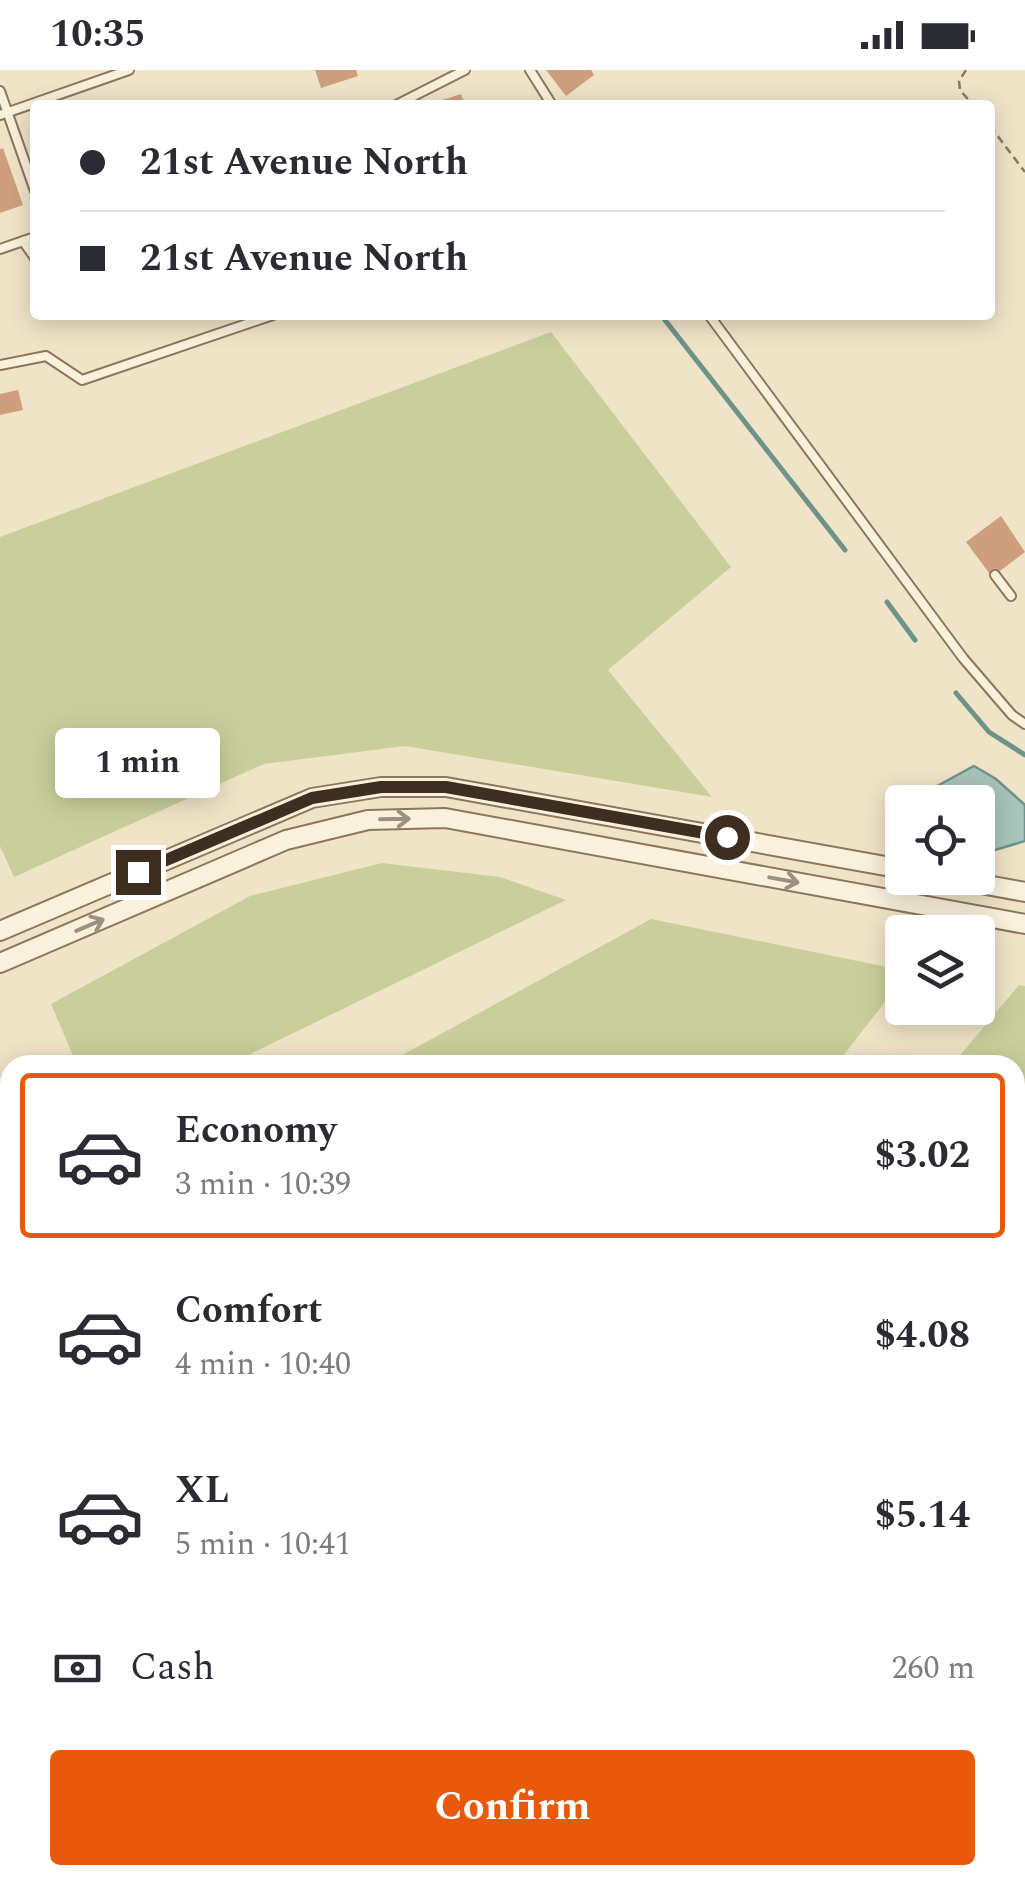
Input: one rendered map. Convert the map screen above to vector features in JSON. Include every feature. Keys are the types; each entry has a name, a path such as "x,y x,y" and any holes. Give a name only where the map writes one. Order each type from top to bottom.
{"street":[{"path":"0,931 312,798 381,787 446,787 885,866"},
{"path":"0,963 286,840 368,820 445,818 1025,924"},
{"path":"995,887 1025,892"}],"lane":[{"path":"44,100 129,70"},
{"path":"406,100 465,70"},
{"path":"530,70 549,100"},
{"path":"0,90 4,114 30,179"},
{"path":"4,114 30,105"},
{"path":"0,249 30,238"},
{"path":"23,241 30,251"},
{"path":"0,365 46,356 82,380 258,320"},
{"path":"713,320 964,658 1012,715 1025,724"},
{"path":"995,574 1011,596"}],"path":[{"path":"966,70 959,81 960,90 969,100"},
{"path":"995,133 1025,172"}],"green space":[{"path":"551,332 731,567 608,670 712,797 405,746 264,764 14,877 0,846 0,537"},
{"path":"382,863 500,877 566,900 248,1055 73,1055 51,1004 250,896"},
{"path":"651,919 885,967 885,1002 844,1055 402,1055"},
{"path":"1019,985 1025,986 1025,1055 960,1055 986,1025 995,1025 995,1014"}],"water":[{"path":"974,766 996,779 1025,805 1025,841 995,850 995,785 939,785"}],"building":[{"path":"315,70 356,70 358,76 321,88"},
{"path":"546,70 591,70 594,75 566,96"},
{"path":"3,148 23,205 0,213 0,149"},
{"path":"18,390 23,410 0,415 0,394"},
{"path":"1001,516 1025,552 992,577 966,542"}],"waterway":[{"path":"665,320 845,550"},
{"path":"887,602 915,640"},
{"path":"956,693 989,732 1025,755"}],"route":[{"path":"138,872 312,798 381,787 446,787 727,837"}]}
